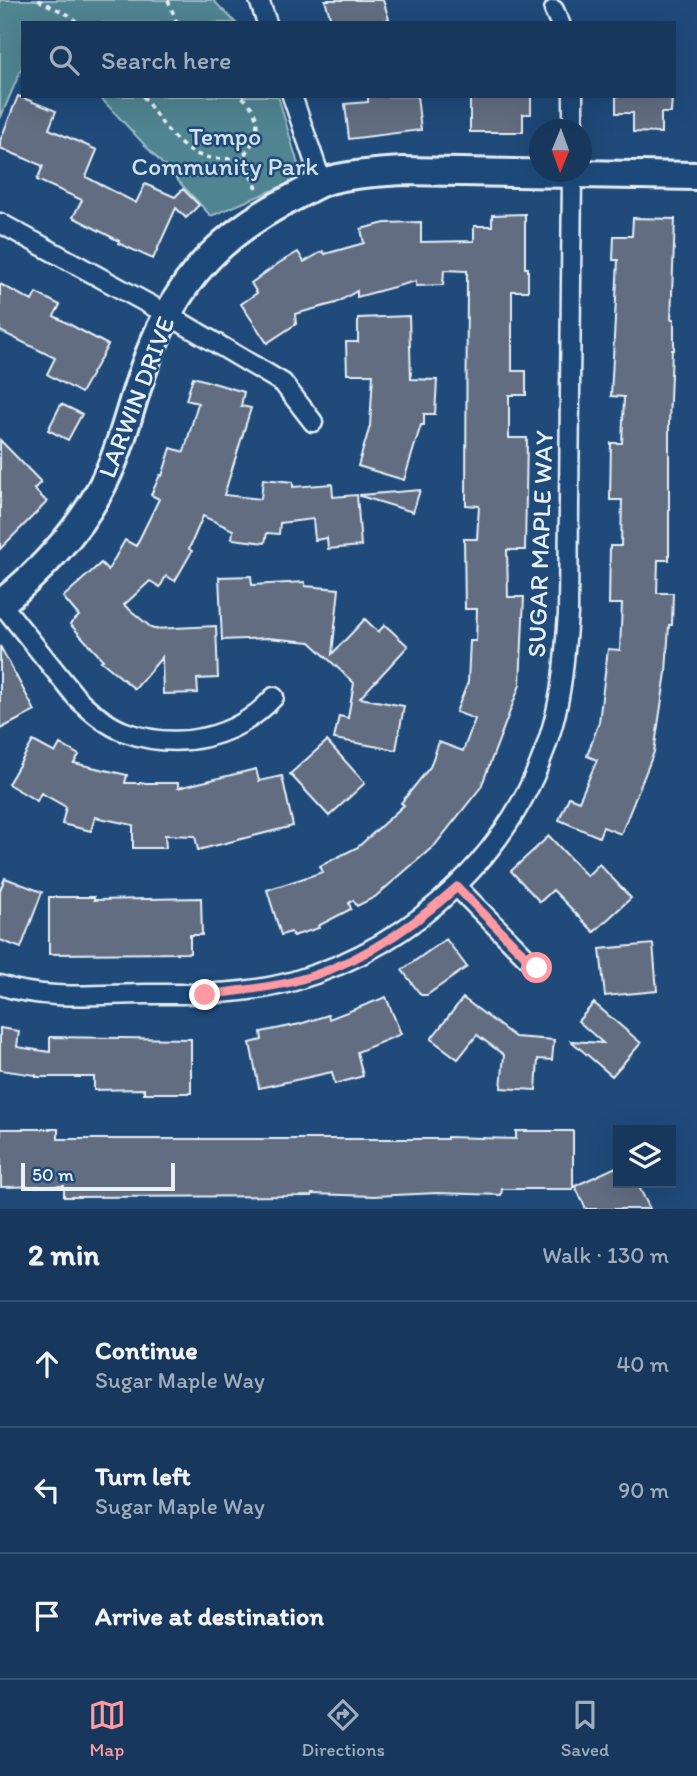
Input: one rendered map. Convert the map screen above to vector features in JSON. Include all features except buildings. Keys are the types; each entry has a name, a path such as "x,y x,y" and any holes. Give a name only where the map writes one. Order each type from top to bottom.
{"street":[{"path":"259,0 266,21"},
{"path":"293,98 322,183"},
{"path":"573,98 573,119"},
{"name":"LARWIN DRIVE","path":"0,603 40,569 69,535 101,489 120,445 147,358 167,314 198,266 259,215 322,183 363,174 402,171 529,172"},
{"name":"LARWIN DRIVE","path":"592,173 697,176"},
{"name":"SUGAR MAPLE WAY","path":"0,985 63,994 205,995 292,982 330,969 399,933 430,912 457,887 503,829 525,794 541,760 560,694 568,614 572,182"},
{"path":"0,223 167,314 283,383 313,422"},
{"path":"0,603 76,697 91,711 124,731 158,741 192,740 223,734 260,712 274,697"},
{"path":"457,887 537,968"}],"path":[{"path":"38,0 76,21"},
{"path":"168,0 176,21"},
{"path":"144,98 166,130 196,154 218,159 241,158 252,147 257,134 257,117 250,103 244,98"},
{"path":"241,158 257,188"}],"green space":[{"path":"0,0 213,0 234,21 21,21 21,70 0,119"},
{"name":"Tempo Community Park","path":"101,98 279,98 302,178 211,216"}],"route":[{"path":"205,995 292,982 330,969 399,933 430,912 457,887 537,968"}]}
